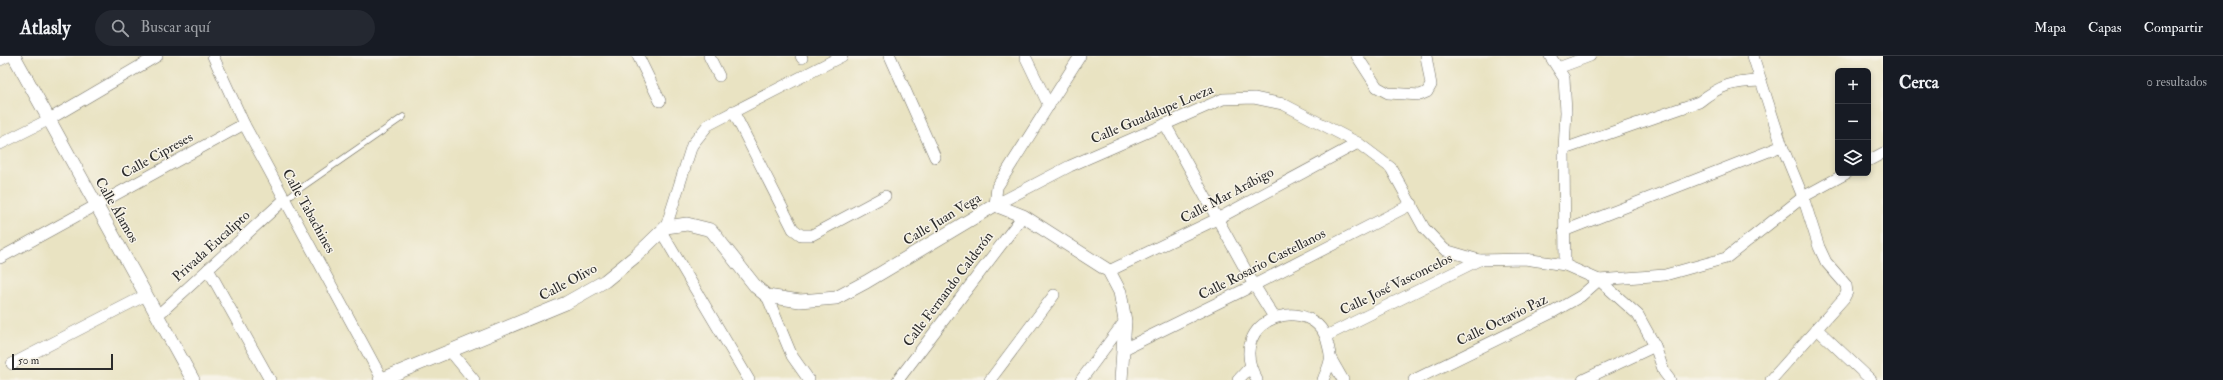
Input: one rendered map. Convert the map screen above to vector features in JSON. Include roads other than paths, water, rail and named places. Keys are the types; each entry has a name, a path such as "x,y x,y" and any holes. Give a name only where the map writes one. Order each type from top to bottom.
{"street":[{"path":"0,60 8,56"},
{"name":"Calle Álamos","path":"14,56 193,380"},
{"path":"0,144 48,120 157,56"},
{"name":"Calle Tabachines","path":"213,56 244,124 381,380"},
{"path":"638,56 660,101"},
{"path":"709,56 719,76"},
{"path":"749,380 664,230 692,145 698,135 708,125 842,56"},
{"path":"890,56 935,157"},
{"path":"1025,56 1049,106"},
{"path":"996,205 997,187 1080,56"},
{"path":"1357,56 1377,87 1388,93 1420,95 1427,92 1431,85 1426,56"},
{"path":"1550,56 1564,78 1566,112 1564,149 1565,266"},
{"path":"1558,68 1590,56"},
{"path":"1753,56 1782,146 1803,197 1819,247 1826,262 1846,284 1847,292 1844,298 1818,330 1771,380"},
{"path":"1564,149 1699,102 1716,89 1734,82 1761,81"},
{"name":"Calle Guadalupe Loeza","path":"996,205 1070,166 1223,99 1254,98 1283,104 1358,143 1391,168 1424,228 1446,250 1479,260 1525,259 1565,266 1599,280"},
{"path":"733,111 793,229 801,235 812,235 885,196"},
{"name":"Calle Cipreses","path":"0,258 244,124"},
{"path":"1165,124 1219,218 1254,285 1274,317"},
{"name":"Calle Mar Arábigo","path":"1109,271 1219,218 1358,143"},
{"path":"1564,231 1782,146"},
{"path":"1871,159 1883,153"},
{"path":"1599,280 1665,275 1726,258 1803,197 1842,176"},
{"name":"Privada Eucalipto","path":"158,315 285,199"},
{"name":"Calle Rosario Castellanos","path":"1124,349 1254,285 1412,204"},
{"name":"Calle Juan Vega","path":"767,296 800,301 836,298 866,282 996,205 1023,216 1109,271 1120,292 1125,321 1121,380"},
{"name":"Calle Fernando Calderón","path":"898,380 1023,216"},
{"path":"664,230 687,224 711,230 756,286 767,296 792,356 809,380"},
{"name":"Calle Olivo","path":"381,380 566,303 605,281 664,230"},
{"name":"Calle José Vasconcelos","path":"1326,336 1479,260"},
{"path":"208,269 270,380"},
{"path":"1599,280 1638,315 1655,346 1664,372 1670,380"},
{"name":"Calle Octavio Paz","path":"1414,380 1553,312 1581,296 1599,280"},
{"path":"12,364 146,295"},
{"path":"990,380 1054,295"},
{"path":"1257,380 1250,367 1249,347 1258,328 1274,317 1294,314 1313,320 1326,336 1331,359 1344,380"},
{"path":"1081,380 1125,321"},
{"path":"1818,330 1871,380"},
{"path":"1583,380 1655,346"},
{"path":"450,352 474,380"},
{"path":"1323,380 1331,359"},
{"path":"1238,380 1250,367"}],"lane":[{"path":"285,199 403,117"}]}
